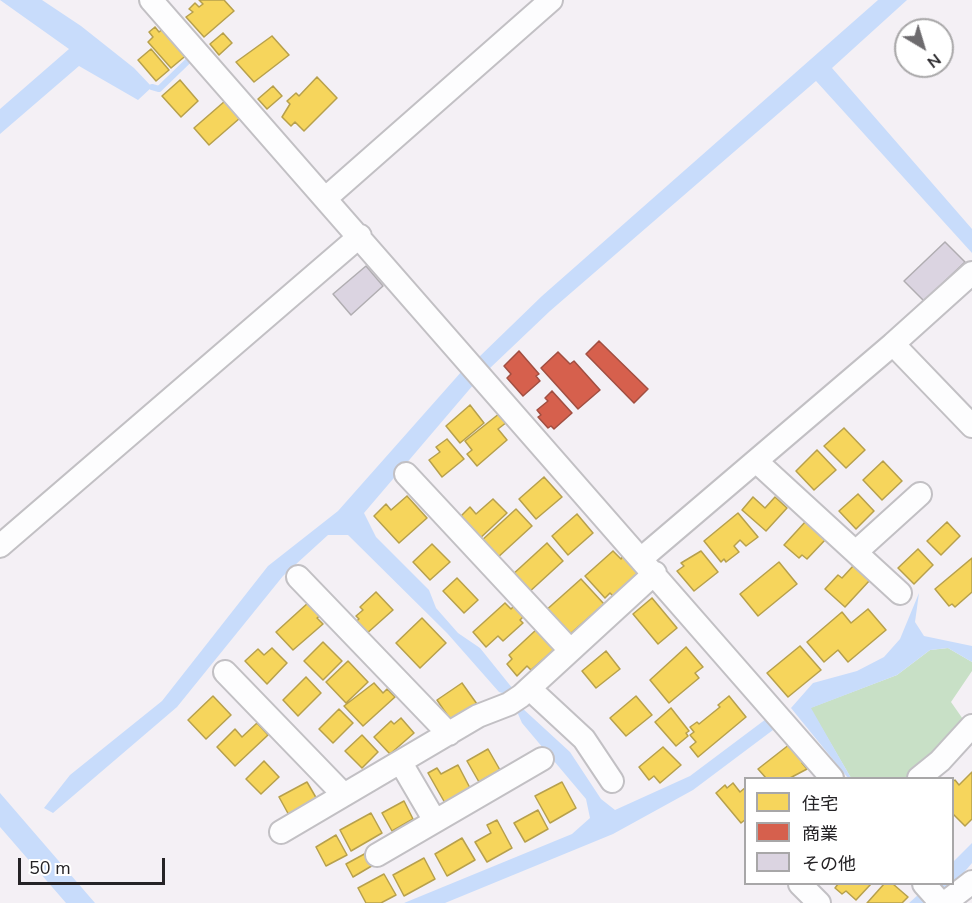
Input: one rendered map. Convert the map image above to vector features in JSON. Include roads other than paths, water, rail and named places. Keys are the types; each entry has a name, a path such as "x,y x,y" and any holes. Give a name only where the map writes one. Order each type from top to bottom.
{"street":[{"path":"151,0 360,236 831,777"},
{"path":"326,198 551,0"},
{"path":"0,546 360,236"},
{"path":"281,832 478,716 520,696 570,650 648,566 756,461 972,273"},
{"path":"893,344 972,426"},
{"path":"756,461 900,593"},
{"path":"406,474 570,650"},
{"path":"856,551 920,494"},
{"path":"298,577 449,734"},
{"path":"225,672 345,795"},
{"path":"520,696 584,739 612,781"},
{"path":"920,777 940,761 972,726"},
{"path":"377,855 542,759"},
{"path":"401,763 435,821"},
{"path":"801,885 819,903"}],"water":[{"path":"0,0 42,0 81,26 134,68 152,87 138,100 79,66 0,134 0,109 69,49"},
{"path":"878,0 907,0 832,68 972,229 972,253 816,81 550,311 489,369 479,357 542,296"},
{"path":"462,371 474,384 364,513 376,537 429,590 436,608 458,633 480,648 513,689 521,707 570,752 601,799 615,810 690,776 766,719 773,730 693,790 613,834 445,903 404,903 572,834 590,818 586,799 522,723 506,694 499,692 447,633 348,535 328,535 283,576 177,707 53,813 44,808 70,775 162,701 268,566 338,511"},
{"path":"919,593 915,622 924,636 972,646 972,662 948,648 930,650 897,675 811,708 850,777 847,777 791,708 813,683 857,671 884,657 900,639"},
{"path":"0,793 95,903 66,903 0,827"},
{"path":"972,843 972,863 955,883 966,903 958,903 941,890 925,903 909,903 929,885 954,885 954,861"}],"waterway":[{"path":"152,87 159,89 189,60"}]}
